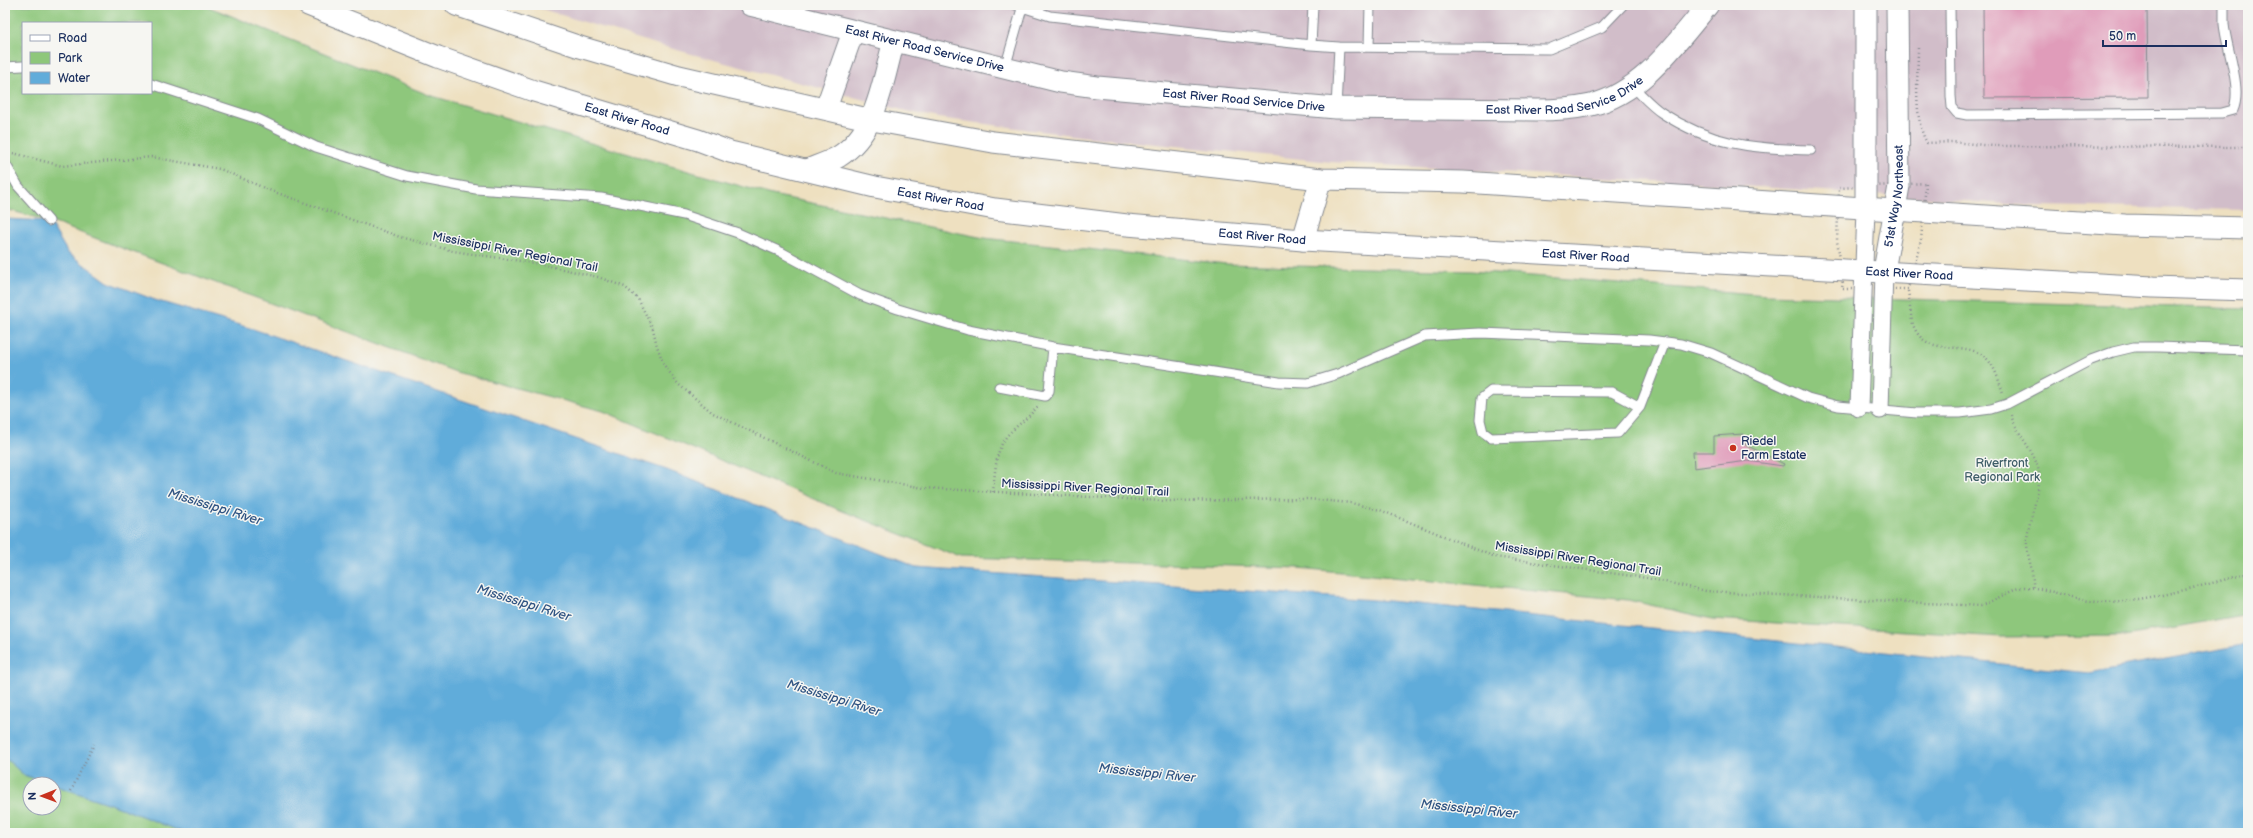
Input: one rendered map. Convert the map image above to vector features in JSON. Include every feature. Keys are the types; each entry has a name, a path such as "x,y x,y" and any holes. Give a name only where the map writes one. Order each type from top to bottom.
{"street":[{"name":"East River Road","path":"308,5 431,54 534,91 698,140 730,152 876,187 995,209 1127,225 1303,240 1863,270 2153,288 2248,290"},
{"path":"456,5 679,76 826,108 872,120 993,142 1321,179 1463,182 2125,225 2248,228"},
{"name":"East River Road Service Drive","path":"750,5 853,32 1061,82 1097,87 1336,108 1568,109 1607,100 1632,86 1677,42 1708,5"},
{"name":"51st Way Northeast","path":"1859,408 1866,209 1866,5"},
{"name":"51st Way Northeast","path":"1880,410 1884,272 1899,186 1897,5"},
{"path":"826,108 853,32"},
{"path":"807,170 838,157 861,138 872,120 894,41"},
{"path":"1303,240 1321,179"}],"lane":[{"path":"1311,45 1313,5"},
{"path":"1369,47 1370,5"},
{"path":"1005,68 1021,6 1050,16 1311,45 1339,47 1549,49 1571,42 1602,27 1623,5"},
{"path":"1950,5 1950,96 1952,107 1957,113 1967,115 2222,113 2233,110 2236,104 2236,89 2224,24 2224,5"},
{"path":"1336,108 1339,47"},
{"path":"5,67 22,66"},
{"path":"152,84 258,119 316,147 407,176 476,189 601,198 684,215 738,232 782,252 860,295 898,309 968,330 1053,347 1272,381 1308,383 1338,374 1425,336 1480,333 1681,344 1711,353 1808,398 1838,406 1880,410 1960,413 1991,409 2007,404 2091,360 2113,352 2134,348 2157,347 2248,350"},
{"path":"1632,86 1660,112 1700,135 1725,143 1768,148 1811,150"},
{"path":"5,162 18,186 49,221"},
{"path":"1640,407 1612,392 1491,391 1482,398 1480,420 1482,432 1491,438 1618,433 1640,407 1665,342"},
{"path":"999,387 1045,396 1049,391 1053,347"}],"path":[{"name":"Mississippi River Regional Trail","path":"11,153 62,166 151,157 220,169 269,190 400,237 453,251 540,264 598,277 625,287 638,299 653,329 664,365 678,384 713,413 836,473 924,488 1163,501 1307,499 1351,503 1380,510 1495,557 1647,578 1706,591 1982,606 2018,588 2033,587 2085,601 2100,602 2157,595 2248,573"},
{"path":"1908,289 1914,327 1921,337 1934,346 1971,350 1982,355 1994,369 2012,419 2036,462 2039,473 2038,485 2028,523 2027,542 2034,574 2033,587"},
{"path":"993,492 996,464 1006,438 1029,418 1045,396"},
{"path":"71,791 94,744"}],"shaded area":[{"path":"529,5 2248,5 2248,210 2034,206 1858,193 1331,162 1079,136 938,118 902,110 662,46"}],"green space":[{"name":"Riverfront Regional Park","path":"5,5 204,5 429,95 772,195 984,238 1227,264 1471,271 1767,295 2248,309 2248,614 2125,636 2001,637 1712,619 1628,600 1299,568 961,558 835,508 603,411 456,372 49,221 5,209"},
{"path":"5,758 27,776 22,776 22,816 62,816 62,788 116,806 185,833 5,833"}],"water":[{"name":"Mississippi River","path":"5,219 49,221 68,253 108,282 155,300 253,329 667,470 917,568 1389,601 2089,673 2248,644 2248,833 185,833 116,806 62,788 62,776 24,775 5,758"}],"building":[{"path":"1983,5 2147,5 2148,97 1984,98"},
{"name":"Riedel Farm Estate","path":"1743,434 1744,444 1784,464 1783,466 1748,461 1694,468 1693,452 1714,452 1714,436"}],"place":[{"name":"Riedel Farm Estate","path":"1733,448"}]}
